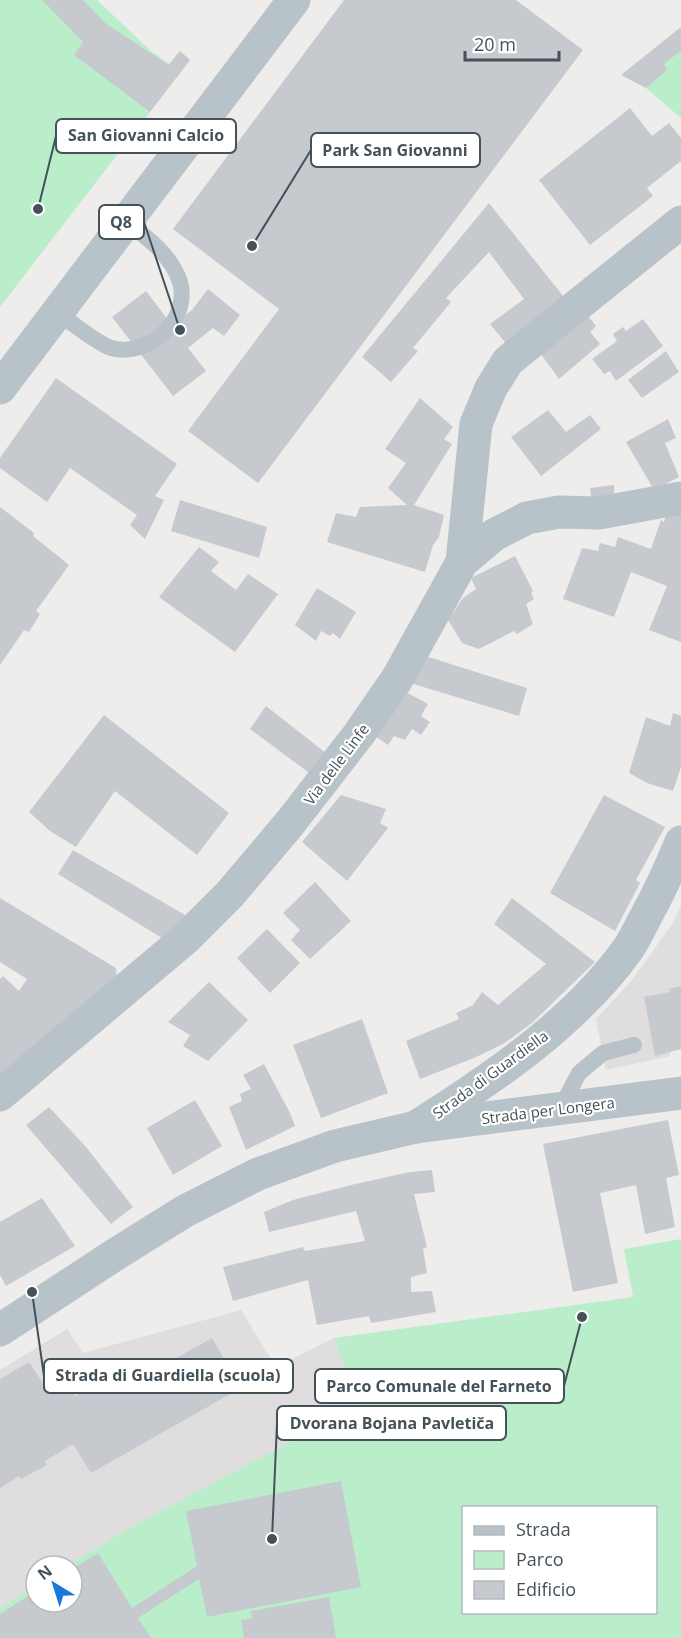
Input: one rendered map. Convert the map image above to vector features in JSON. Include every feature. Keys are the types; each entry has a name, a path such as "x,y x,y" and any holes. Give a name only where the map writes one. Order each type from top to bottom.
{"street":[{"path":"0,388 294,0"},
{"path":"462,562 476,424 491,388 508,361 681,222"},
{"name":"Via delle Linfe","path":"0,1095 185,939 230,894 290,823 359,734 397,679 462,562 494,535 527,518 559,512 599,513 681,498"},
{"name":"Strada di Guardiella","path":"0,1330 185,1211 258,1174 335,1146 416,1127 468,1094 582,1004 629,948 667,877 681,842"},
{"name":"Strada per Longera","path":"416,1127 681,1094"}],"lane":[{"path":"57,312 108,347 125,351 150,344 167,331 181,308 180,283 170,262 155,244 126,222"},
{"path":"560,1108 579,1073 603,1053 634,1045"}],"shaded area":[{"path":"681,905 681,1049 670,1052 670,1056 606,1070 596,1019 632,980 673,923"},
{"path":"241,1310 276,1367 334,1338 359,1406 131,1527 84,1556 24,1554 24,1593 0,1608 0,1370 67,1329 83,1353"}],"green space":[{"path":"0,0 97,0 151,51 169,64 180,51 190,60 0,307"},
{"path":"681,51 681,118 646,88 664,64"},
{"path":"681,1239 681,1638 0,1638 0,1608 24,1593 24,1614 84,1614 84,1556 131,1527 358,1406 334,1338 633,1297 624,1249"}],"building":[{"path":"42,0 83,0 105,23 169,65 180,51 190,60 150,112 74,55 83,42"},
{"path":"344,0 516,0 583,50 258,483 188,431 279,309 173,229"},
{"path":"681,27 681,51 664,64 667,70 646,88 621,75"},
{"path":"630,108 652,136 669,123 681,138 681,161 647,188 653,196 590,245 539,180"},
{"path":"489,203 567,301 509,347 490,324 524,299 489,252 446,298 451,302 413,348 418,351 391,382 362,357"},
{"path":"208,289 240,315 224,336 213,328 188,348 206,371 173,396 112,317 146,291 172,325 192,310"},
{"path":"585,312 596,326 590,332 600,344 559,379 538,350"},
{"path":"643,319 663,346 616,381 610,371 604,374 592,359 617,341 613,334 623,327 626,331"},
{"path":"666,351 679,372 642,398 628,380"},
{"path":"56,378 177,464 155,496 164,500 145,539 130,525 137,515 70,468 47,502 0,468 0,458"},
{"path":"420,398 453,427 444,439 452,444 414,505 444,515 439,537 433,545 425,572 327,542 336,513 356,517 360,507 407,505 388,488 406,463 385,449"},
{"path":"548,410 566,432 590,415 601,429 541,476 511,437"},
{"path":"668,419 676,438 665,443 679,477 654,490 626,442"},
{"path":"614,485 614,500 592,503 590,488"},
{"path":"180,500 267,527 259,558 171,531"},
{"path":"0,507 34,533 33,536 69,565 36,611 40,614 29,632 24,630 0,665"},
{"path":"681,510 681,642 649,630 667,586 631,572 614,617 563,599 582,548 598,551 600,543 615,547 618,537 651,549 661,520 664,522 667,513"},
{"path":"199,547 219,562 211,571 236,590 248,574 278,594 235,652 159,597"},
{"path":"515,556 533,591 531,593 534,599 526,604 533,624 517,634 514,631 479,649 462,643 448,620 463,598 476,589 471,578"},
{"path":"317,588 356,612 340,639 333,633 330,636 321,631 316,641 295,625"},
{"path":"419,654 527,688 519,716 410,683"},
{"path":"402,690 428,704 421,716 430,722 421,735 412,729 405,740 394,736 388,745 372,734"},
{"path":"266,706 331,757 316,778 250,729"},
{"path":"673,713 681,716 681,767 673,791 647,783 629,773 646,717 670,726"},
{"path":"104,715 229,813 197,855 115,791 76,847 50,831 29,812"},
{"path":"341,795 386,809 380,823 388,828 347,881 302,842"},
{"path":"604,795 665,827 636,880 640,883 615,931 550,893"},
{"path":"73,850 192,919 170,943 58,874"},
{"path":"315,882 351,921 310,959 291,940 300,930 283,913"},
{"path":"0,898 116,968 117,984 0,1085 0,979 3,976 19,991 27,979 0,962"},
{"path":"512,898 595,962 532,1023 503,1044 420,1079 406,1041 459,1019 456,1013 473,1005 482,992 498,1005 546,964 494,924"},
{"path":"267,929 300,963 270,993 237,958"},
{"path":"209,982 248,1020 208,1061 183,1046 190,1035 168,1022"},
{"path":"681,986 681,1049 655,1056 644,997 670,992 669,989"},
{"path":"362,1019 388,1093 321,1118 293,1045"},
{"path":"264,1064 295,1126 246,1150 229,1107 242,1101 240,1094 251,1089 243,1075"},
{"path":"195,1100 222,1146 173,1175 147,1128"},
{"path":"49,1107 86,1147 133,1207 111,1224 26,1125"},
{"path":"668,1120 679,1175 666,1178 675,1227 645,1234 636,1185 600,1193 618,1283 573,1292 543,1144"},
{"path":"432,1170 435,1192 414,1194 427,1247 423,1249 427,1273 411,1277 411,1292 432,1291 436,1312 371,1323 369,1316 317,1325 308,1280 233,1301 223,1267 303,1247 305,1251 365,1241 356,1211 269,1232 264,1212 293,1200 351,1185 410,1172"},
{"path":"42,1198 75,1246 6,1286 0,1275 0,1222"},
{"path":"212,1338 241,1388 91,1473 73,1444 45,1461 47,1465 21,1479 19,1476 0,1488 0,1379 29,1362 48,1391 65,1381 75,1396 107,1378 115,1393"},
{"path":"341,1481 361,1587 207,1617 199,1579 138,1618 151,1638 0,1638 0,1614 24,1599 24,1614 84,1614 84,1562 98,1553 132,1608 197,1566 186,1511"},
{"path":"329,1597 336,1638 244,1638 241,1620 252,1618 251,1611"}],"place":[{"name":"San Giovanni Calcio","path":"38,209"},
{"name":"Park San Giovanni","path":"252,246"},
{"name":"Q8","path":"180,330"},
{"name":"Strada di Guardiella (scuola)","path":"32,1292"},
{"name":"Parco Comunale del Farneto","path":"582,1317"},
{"name":"Dvorana Bojana Pavletiča","path":"272,1539"}]}
